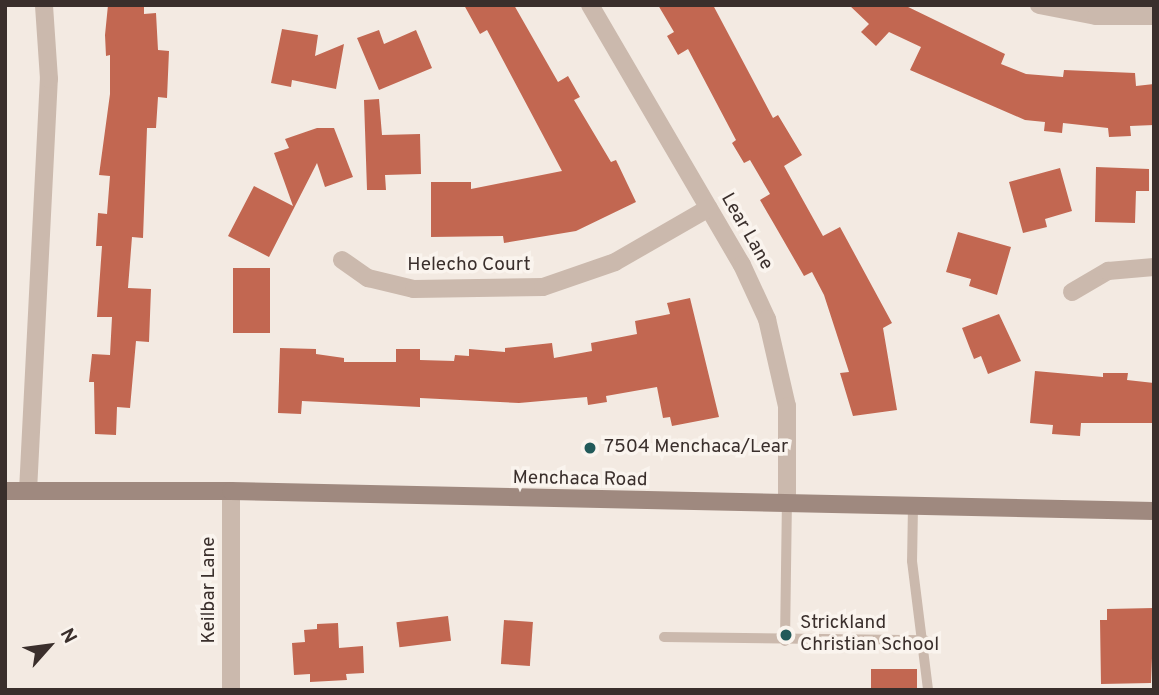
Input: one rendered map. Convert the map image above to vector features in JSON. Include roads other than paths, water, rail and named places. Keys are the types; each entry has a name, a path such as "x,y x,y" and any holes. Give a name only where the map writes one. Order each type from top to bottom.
{"main road":[{"name":"Menchaca Road","path":"5,491 231,491 1154,511"}],"street":[{"path":"28,491 49,79 44,5"},
{"name":"Lear Lane","path":"590,5 757,294 775,343 787,406 787,504"},
{"path":"1039,5 1096,16 1154,16"},
{"name":"Helecho Court","path":"342,260 368,278 414,289 543,287 615,262 709,208"},
{"path":"1072,292 1108,271 1154,267"},
{"name":"Keilbar Lane","path":"230,690 231,491"}],"lane":[{"path":"785,641 787,504"},
{"path":"913,506 912,561 925,640 928,690"},
{"path":"664,637 785,641 925,640"}],"place":[{"name":"7504 Menchaca/Lear","path":"590,448"},
{"name":"Strickland Christian School","path":"786,635"}]}
